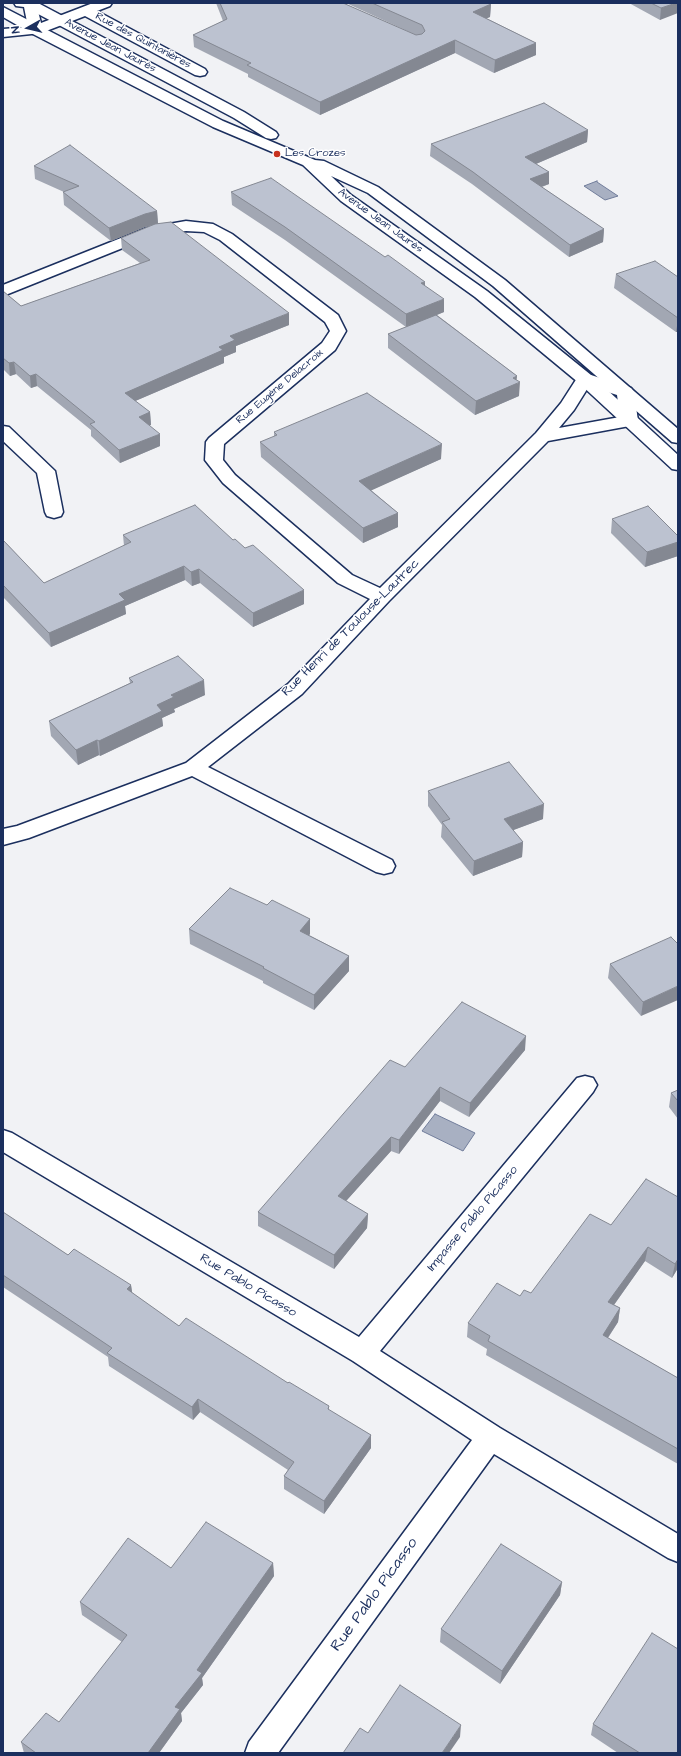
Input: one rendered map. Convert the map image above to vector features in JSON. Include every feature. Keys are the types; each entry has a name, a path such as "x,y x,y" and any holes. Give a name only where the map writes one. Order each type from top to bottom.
{"street":[{"name":"Avenue Jean Jaurès","path":"26,3 61,20 239,115 312,160 373,190 499,284 678,438"},
{"path":"26,3 36,30"},
{"name":"Rue des Quintanières","path":"3,33 36,30 105,3"},
{"name":"Rue des Quintanières","path":"85,10 200,72"},
{"name":"Avenue Jean Jaurès","path":"3,11 36,30 218,124 308,162 346,198 481,294 585,379 628,421 678,465"},
{"name":"Rue Eugène Delacroix","path":"3,291 152,231 186,226 207,227 226,237 332,320 338,331 329,346 215,442 214,460 229,479 345,579 382,597"},
{"path":"542,437 628,421 625,392 585,379"},
{"name":"Rue Henri de Toulouse-Lautrec","path":"3,837 21,833 193,768 296,689 382,597 542,437 568,406 585,379"},
{"path":"3,431 46,471 54,512"},
{"path":"193,768 384,866"},
{"name":"Impasse Pablo Picasso","path":"362,1353 585,1085"},
{"name":"Rue Pablo Picasso","path":"3,1140 362,1353 490,1437 678,1549"},
{"name":"Rue Pablo Picasso","path":"260,1753 490,1437"}],"water":[{"path":"597,181 618,196 605,200 584,186"},
{"path":"435,1114 475,1133 463,1151 422,1131"}],"building":[{"path":"220,3 343,3 416,35 422,34 425,31 422,25 372,3 488,3 491,4 473,12 536,43 495,60 455,40 320,102 247,65 251,63 193,35 227,19"},
{"path":"651,3 676,3 661,8"},
{"path":"544,103 588,130 525,157 549,172 530,179 604,229 570,245 473,172 431,144"},
{"path":"70,145 157,211 109,228 63,192 79,186 34,166"},
{"path":"271,178 385,257 388,255 425,282 421,283 444,299 406,314 285,227 231,192"},
{"path":"171,222 289,313 230,336 235,340 219,347 223,350 125,393 150,412 139,417 160,434 119,450 90,424 95,422 36,374 30,376 14,362 9,363 3,358 3,291 21,306 150,260 121,238 155,224"},
{"path":"655,261 678,277 678,318 616,274"},
{"path":"436,315 517,376 513,378 520,382 476,401 388,334"},
{"path":"367,393 442,444 359,481 398,513 363,528 260,442 277,435 274,432"},
{"path":"195,505 233,540 235,539 245,548 253,545 304,590 253,613 199,569 191,572 184,566 119,594 125,600 49,633 3,585 3,540 44,583 131,542 123,535"},
{"path":"648,506 678,536 678,542 647,552 612,519"},
{"path":"178,656 204,680 171,695 174,697 157,705 162,711 99,741 97,740 76,750 49,721 133,682 129,678"},
{"path":"509,762 544,804 504,819 523,842 474,861 442,822 450,819 428,791"},
{"path":"230,888 267,905 272,900 310,919 300,931 349,956 314,995 263,968 264,967 189,929"},
{"path":"671,937 678,944 678,986 643,1002 610,964"},
{"path":"462,1002 526,1036 470,1103 440,1087 399,1140 391,1137 338,1196 368,1214 334,1255 258,1212 390,1060 405,1067"},
{"path":"678,1090 678,1101 671,1093"},
{"path":"646,1179 678,1197 678,1259 675,1264 648,1247 608,1302 620,1308 603,1335 678,1378 678,1449 488,1341 490,1336 468,1323 497,1283 520,1296 524,1290 531,1293 590,1214 611,1225"},
{"path":"3,1212 68,1255 74,1249 131,1285 127,1289 179,1326 186,1318 288,1383 289,1382 329,1406 328,1409 371,1435 324,1501 284,1476 294,1462 198,1399 192,1407 107,1353 112,1348 3,1275"},
{"path":"206,1522 273,1563 197,1670 202,1673 175,1707 180,1709 148,1753 36,1753 21,1742 46,1713 59,1722 127,1635 80,1602 128,1538 171,1568"},
{"path":"501,1544 562,1582 502,1671 441,1629"},
{"path":"652,1633 678,1649 678,1753 640,1753 593,1724"},
{"path":"400,1685 461,1725 442,1753 343,1753 360,1728 368,1733"}],"place":[{"name":"Les Crozes","path":"277,154"}]}
